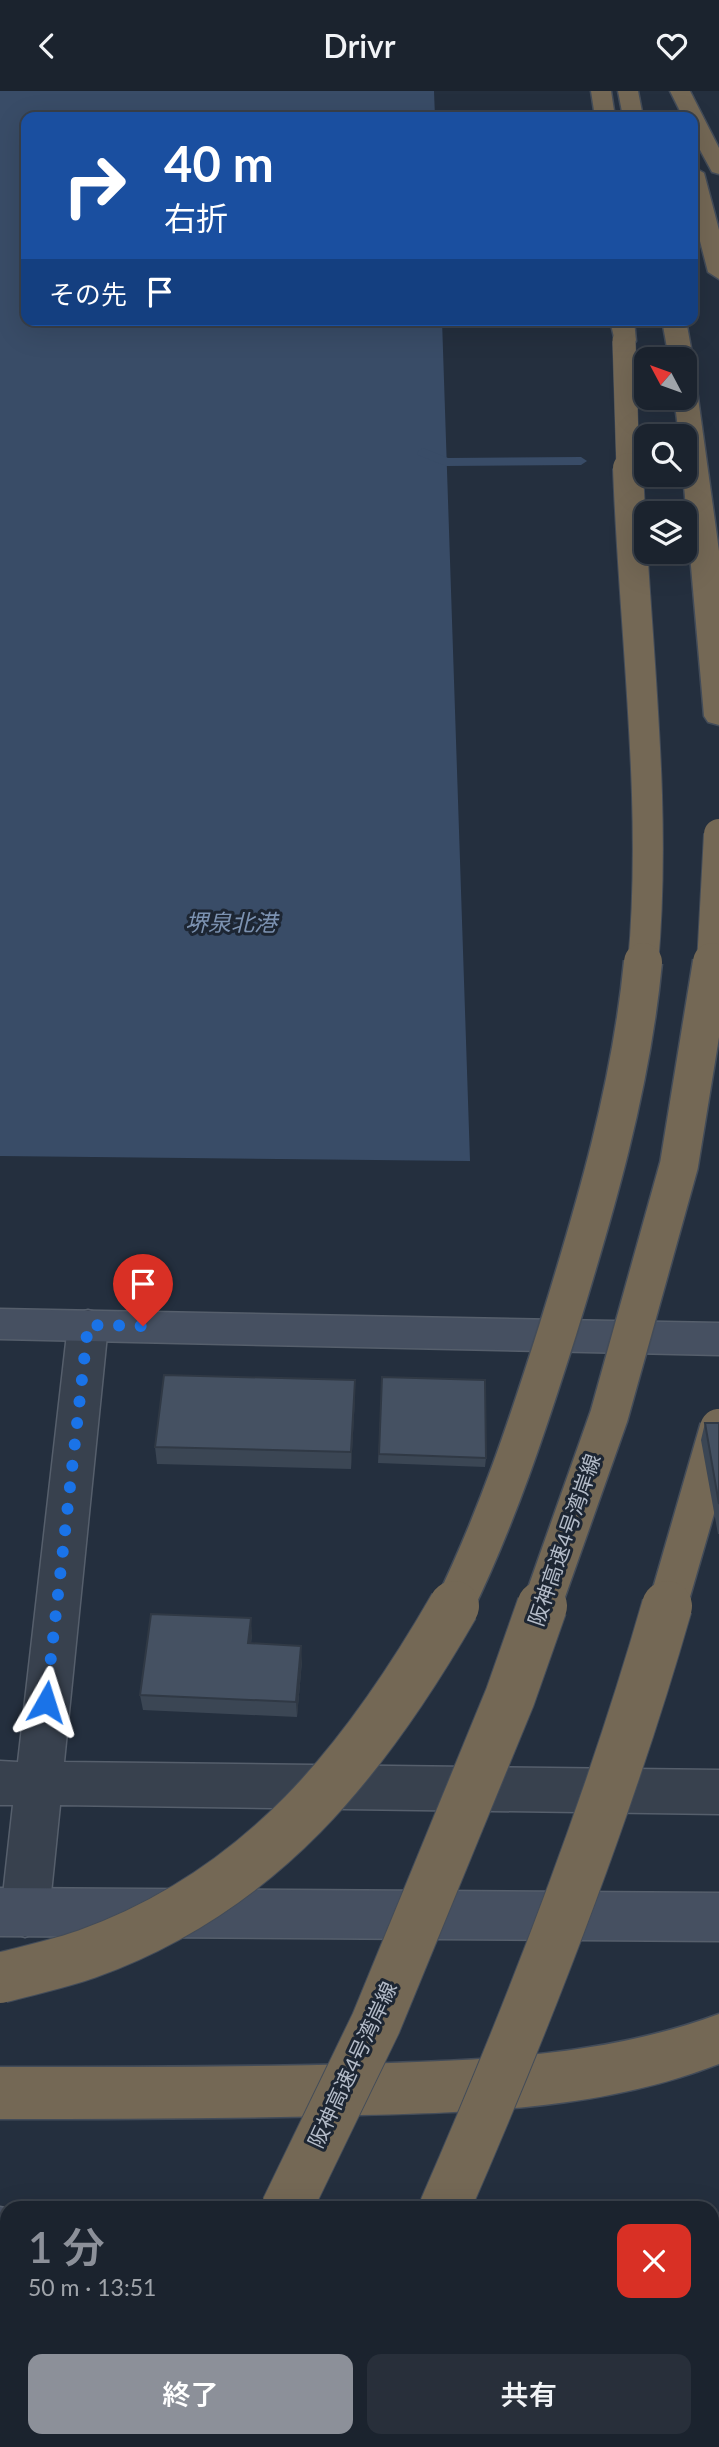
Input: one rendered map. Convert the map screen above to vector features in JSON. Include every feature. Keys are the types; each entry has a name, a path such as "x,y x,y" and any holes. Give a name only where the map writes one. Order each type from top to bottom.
{"highway":[{"path":"601,91 604,112"},
{"path":"628,91 632,112"},
{"path":"671,91 677,112"},
{"path":"680,91 691,112"},
{"path":"698,127 719,168"},
{"path":"698,192 719,272"},
{"path":"0,1979 115,1945 202,1901 265,1854 319,1801 378,1732 423,1662 456,1601 490,1527 519,1451 574,1278 612,1135 641,981 647,862 622,326"},
{"path":"675,326 679,347"},
{"path":"688,410 702,506 715,631 719,716"},
{"name":"阪神高速4号湾岸線","path":"290,2201 376,2023 505,1710 609,1416 679,1165 713,955 719,834"},
{"path":"448,2201 519,2039 637,1711 719,1428"},
{"path":"0,2093 185,2094 439,2087 589,2075 685,2054 719,2039"}],"street":[{"path":"0,1324 719,1339"},
{"path":"88,1325 18,1783 13,1912 719,1917"},
{"path":"18,1783 719,1792"}],"water":[{"name":"堺泉北港","path":"0,91 434,91 435,112 21,112 21,326 442,326 470,1161 0,1156"}],"building":[{"path":"164,1375 355,1380 351,1452 155,1447"},
{"path":"382,1377 485,1380 486,1458 379,1454"},
{"path":"705,1423 719,1423 719,1504"},
{"path":"151,1614 251,1618 248,1643 301,1646 296,1702 140,1695"}],"waterway":[{"path":"423,452 446,462 581,461"}],"route":[{"path":"46,1702 88,1325 143,1326"}]}
